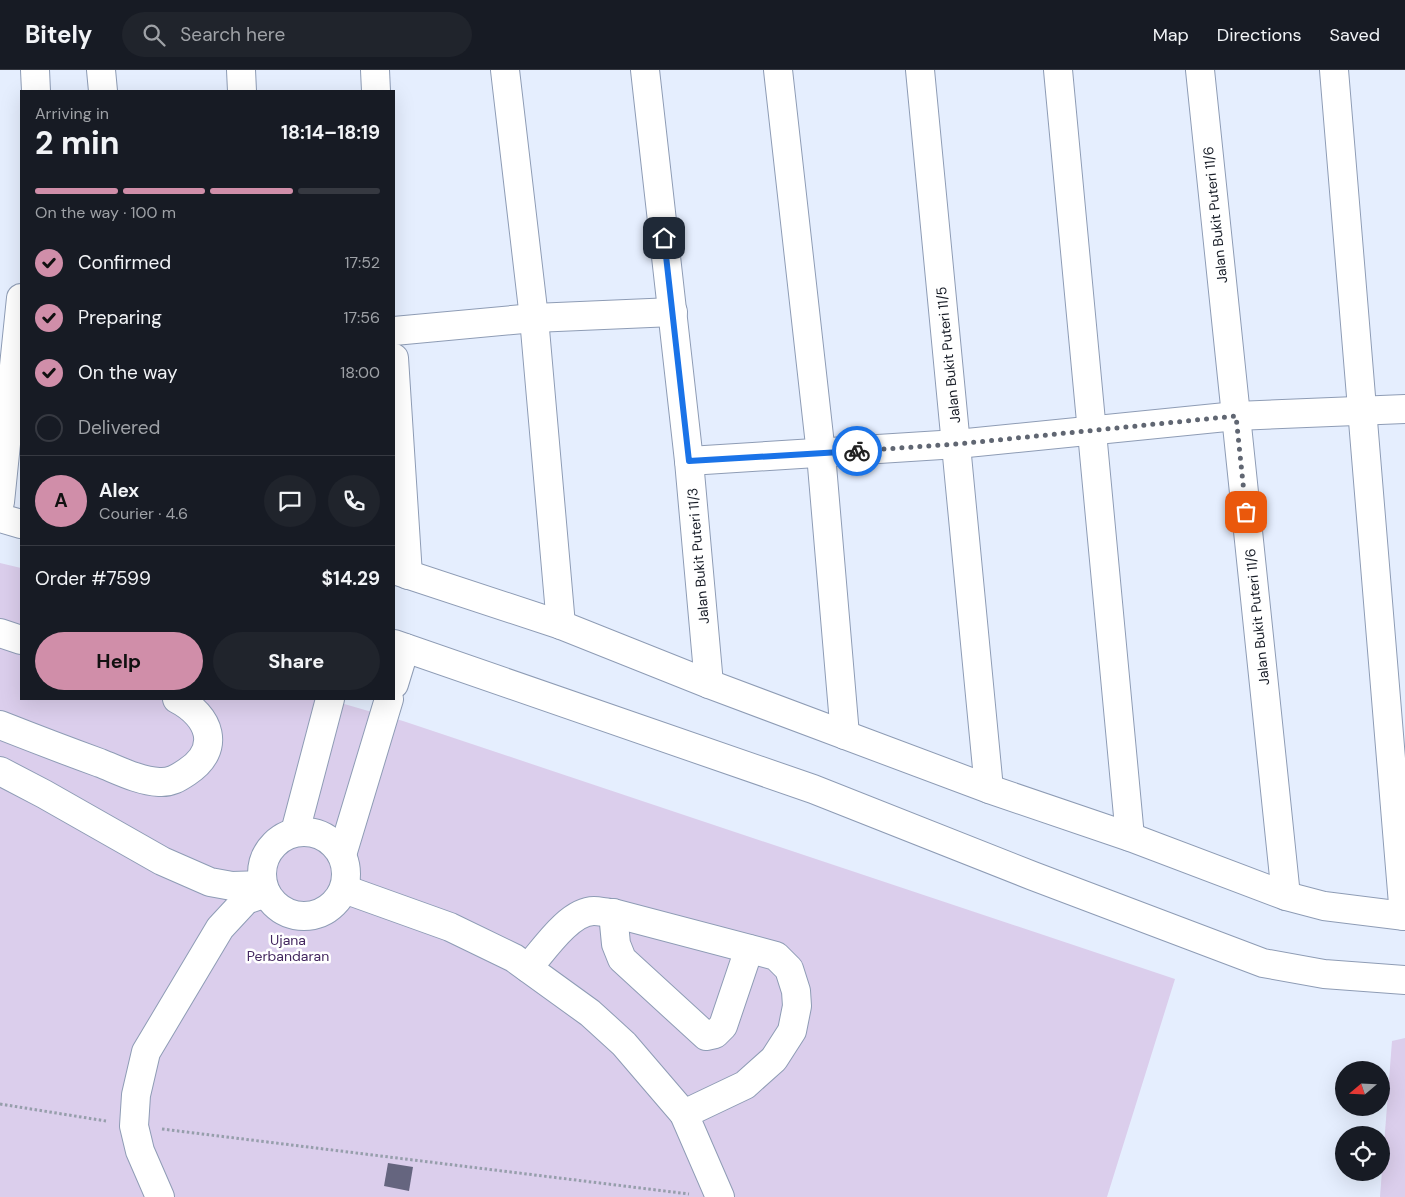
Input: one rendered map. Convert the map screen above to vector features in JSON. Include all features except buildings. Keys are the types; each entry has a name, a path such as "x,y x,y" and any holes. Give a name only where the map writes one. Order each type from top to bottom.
{"street":[{"path":"35,70 36,90"},
{"path":"101,70 103,90"},
{"path":"241,70 242,90"},
{"path":"375,70 376,90"},
{"path":"504,70 534,318 560,625"},
{"name":"Jalan Bukit Puteri 11/3","path":"645,70 689,461 709,684"},
{"path":"778,70 821,454 845,735"},
{"name":"Jalan Bukit Puteri 11/5","path":"920,70 989,789"},
{"path":"1058,70 1130,837"},
{"name":"Jalan Bukit Puteri 11/6","path":"1200,70 1286,896"},
{"path":"395,389 401,572 560,625 709,684 989,789 1130,837 1286,896 1324,906 1404,916 1334,70"},
{"path":"0,502 20,308"},
{"path":"395,332 534,318 673,312"},
{"path":"689,461 957,444 1236,416 1405,409"},
{"path":"0,518 20,524"},
{"path":"0,632 20,640"},
{"path":"395,676 399,646 813,789 1033,876 1264,963 1324,974 1405,980"},
{"path":"0,725 133,776 158,782 174,781 192,769 205,756 209,741 204,722 189,705 179,700"},
{"path":"295,832 330,700"},
{"path":"342,855 389,700"},
{"path":"0,771 162,861 210,882 265,889"},
{"path":"295,832 313,833 330,841 342,855 346,872 344,889 335,903 322,913 306,916 290,914 276,906 265,889 262,868 268,852 279,840 295,832"},
{"path":"160,1197 140,1151 134,1126 136,1096 146,1052 220,928 246,900 265,889"},
{"path":"344,889 450,927 514,958 590,1013 624,1044 684,1114 707,1196"},
{"path":"528,968 570,921 581,914 593,911 613,913 776,956 789,969 796,991 797,1006 792,1031 774,1059 745,1085 684,1114"},
{"path":"613,913 616,944 622,959 706,1036 715,1034 723,1026 749,949"}],"path":[{"path":"0,1104 134,1126 707,1196"}],"green space":[{"name":"Ujana Perbandaran","path":"0,563 20,568 20,700 330,700 403,721 1175,979 1107,1197 0,1197"},
{"path":"1405,1038 1405,1197 1380,1197 1381,1181 1390,1181 1390,1126 1385,1126 1386,1116 1390,1116 1392,1041"}],"way so far":[{"path":"857,451 957,444 1236,416 1246,512"}],"route":[{"path":"664,238 689,461 857,451"}]}
